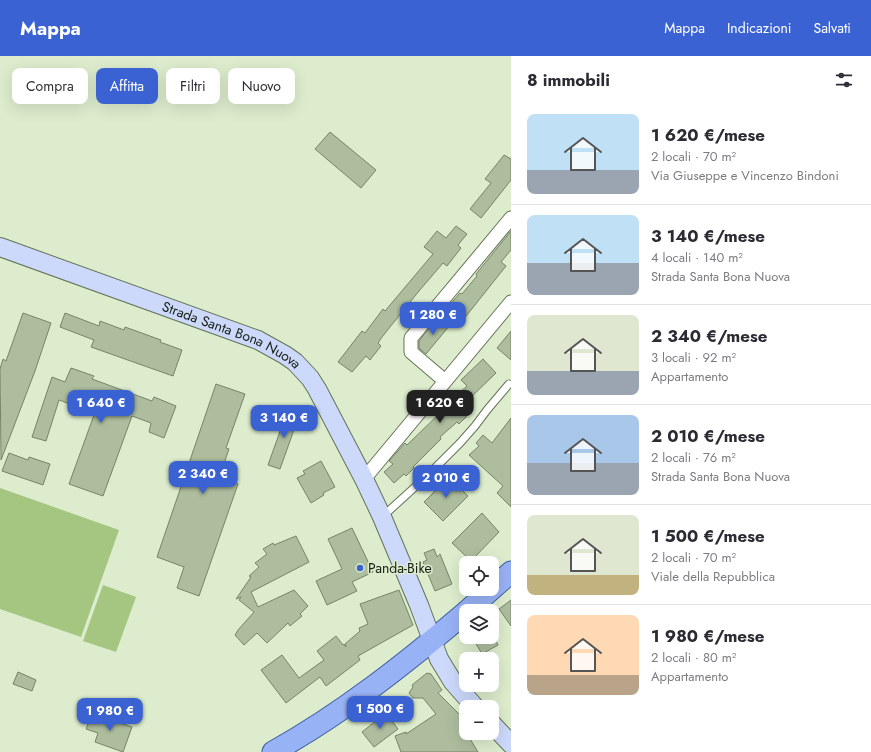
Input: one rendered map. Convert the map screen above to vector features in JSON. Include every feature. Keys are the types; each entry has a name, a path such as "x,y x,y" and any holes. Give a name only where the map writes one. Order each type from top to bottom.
{"main road":[{"path":"475,604 509,576"},
{"path":"273,752 297,739 338,712 431,641 459,617"}],"street":[{"path":"445,381 411,352 411,338 511,218"},
{"name":"Strada Santa Bona Nuova","path":"0,247 242,334 285,355 302,369 314,384 364,479 382,517 419,605 431,641 439,659 453,682 469,700"},
{"path":"364,479 511,302"},
{"path":"499,731 511,744"}],"lane":[{"path":"382,517 426,477 476,426 487,410 509,384"}],"green space":[{"path":"0,488 119,530 81,637 0,609"},
{"path":"103,585 136,597 116,652 83,641"}],"building":[{"path":"330,132 376,170 361,188 315,149"},
{"path":"504,155 511,159 511,180 481,218 470,209 491,183 485,179"},
{"path":"456,226 467,234 458,245 461,248 447,266 443,263 419,291 382,337 378,343 381,346 370,360 366,356 352,372 338,362 362,331 365,333 383,309 385,311 433,254 424,247 437,231 446,238"},
{"path":"511,231 511,250 501,262 506,266 463,320 456,314 453,317 448,307 460,293 462,294 477,276 476,274"},
{"path":"23,313 51,323 35,371 1,460 0,369 3,359 6,361"},
{"path":"65,313 99,326 100,321 124,330 125,327 161,340 160,342 182,350 173,376 91,347 94,340 60,327"},
{"path":"443,317 450,325 426,354 419,348 419,341 430,327 433,329"},
{"path":"511,331 511,360 497,348"},
{"path":"483,359 496,373 467,401 472,408 466,413 468,415 459,424 457,422 440,437 441,439 406,476 404,474 394,483 384,472 393,464 389,461 405,443 407,445 438,415 437,413 467,386 461,380"},
{"path":"71,368 94,376 92,379 152,401 154,397 176,406 164,438 149,432 151,423 132,416 103,496 69,484 98,404 79,397 75,406 59,400 46,441 32,437 52,377 65,382"},
{"path":"216,384 245,394 226,448 229,449 219,478 238,484 199,596 177,588 184,567 157,557"},
{"path":"288,409 300,413 280,469 268,465"},
{"path":"511,418 511,507 497,493 503,486 469,455 479,446 476,443 483,435 492,443"},
{"path":"9,453 28,460 29,457 50,464 43,485 2,471"},
{"path":"321,461 335,487 323,493 324,495 311,503 297,478 305,474 303,471"},
{"path":"449,477 468,496 443,521 424,502"},
{"path":"482,513 499,532 476,556 466,556 452,543"},
{"path":"352,528 373,572 352,582 357,591 327,605 316,581 342,569 328,539"},
{"path":"296,536 309,562 251,592 258,607 294,590 308,606 300,614 302,616 290,626 288,623 267,643 257,633 244,645 235,635 254,612 239,600 241,597 236,599 251,577 249,576 259,567 255,563 267,554 263,549 273,543 274,545"},
{"path":"434,549 437,557 440,554 452,584 435,591 423,562 427,560 424,553"},
{"path":"399,590 413,625 358,656 360,660 326,686 320,677 286,703 261,670 282,655 299,678 324,660 317,651 336,636 346,647 345,644 360,631 359,628 368,624 360,604"},
{"path":"511,600 511,626 499,609"},
{"path":"476,644 498,645 486,652 481,652"},
{"path":"18,672 36,680 32,691 13,684"},
{"path":"427,673 431,674 442,690 438,693 459,714 459,740 471,740 478,752 401,752 395,736 406,732 406,734 436,714 423,698 413,698 409,693 413,687 412,685"},
{"path":"386,713 398,729 374,747 362,732"},
{"path":"92,714 132,727 123,752 95,742 98,733 86,729"}],"place":[{"name":"Panda-Bike","path":"360,568"}]}
